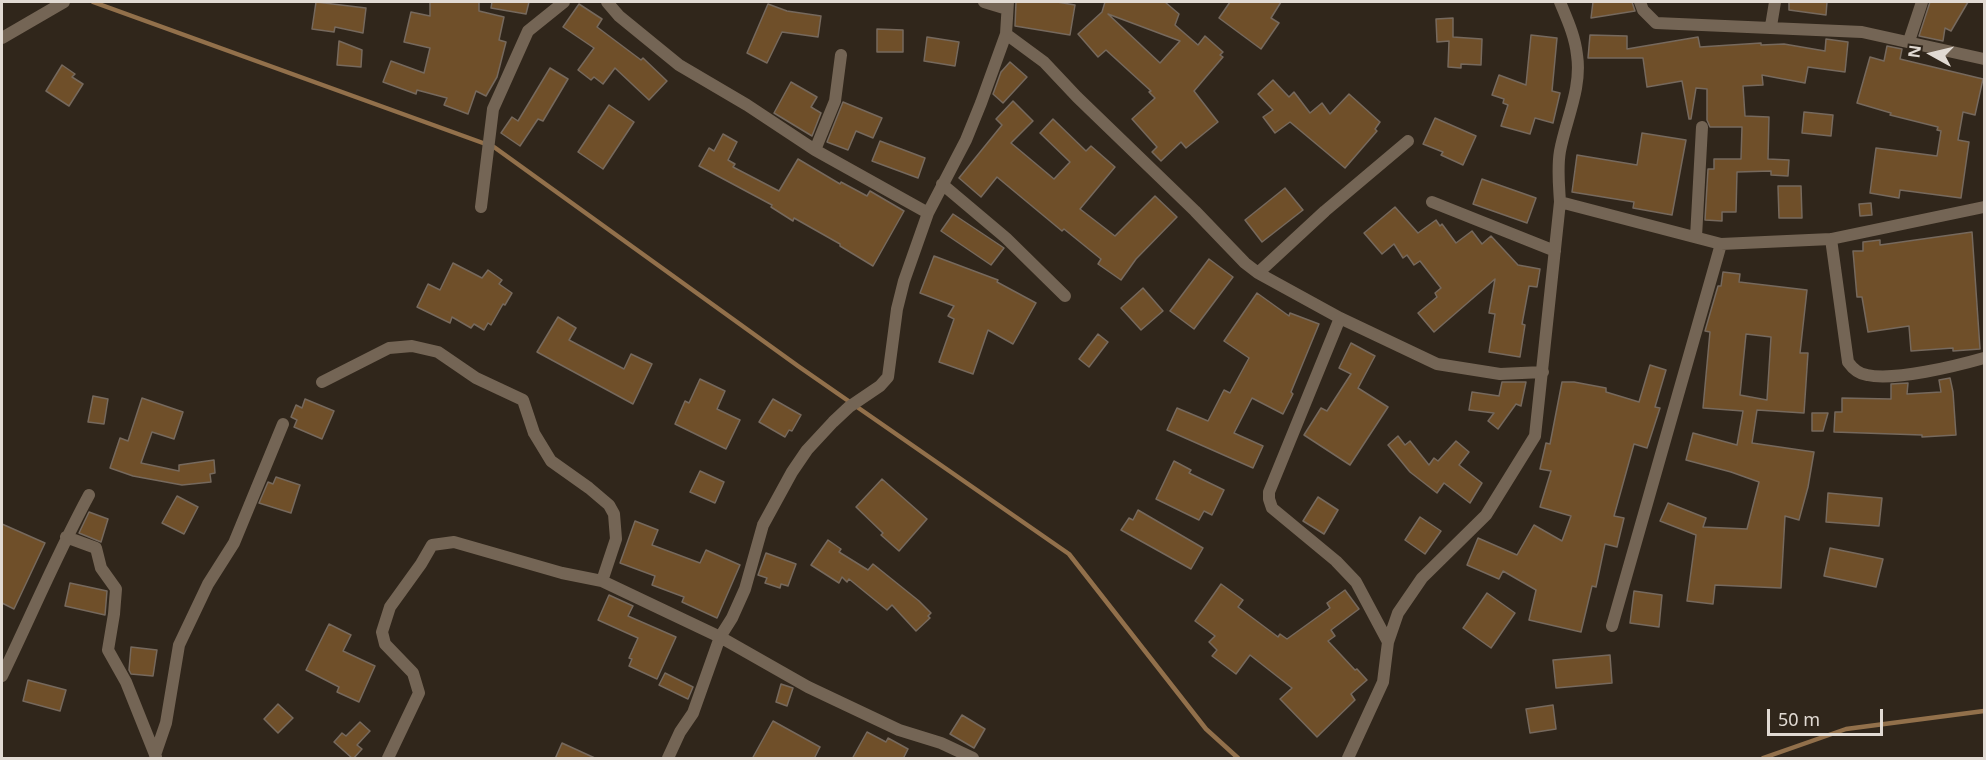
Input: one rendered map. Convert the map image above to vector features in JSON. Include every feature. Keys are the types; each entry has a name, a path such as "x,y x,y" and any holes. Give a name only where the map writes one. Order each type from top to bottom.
{"street":[{"path":"2,38 64,2"},
{"path":"481,207 493,109 528,31 564,2"},
{"path":"607,2 619,16 679,64 815,150 928,213"},
{"path":"669,759 680,732 693,713 720,637 732,618 745,589 763,525 792,472 807,450 833,422 849,407 880,386 888,377 897,309 904,281 928,213 966,140 1006,34 1007,5 984,2"},
{"path":"1348,759 1383,682 1388,642 1398,613 1422,578 1486,515 1535,436 1560,202 1558,172 1560,152 1575,93 1578,68 1571,31 1560,2"},
{"path":"1640,2 1643,10 1656,23 1771,26 1862,32 1984,59"},
{"path":"1771,26 1775,2"},
{"path":"1909,41 1922,2"},
{"path":"1006,34 1044,62 1245,263 1258,273 1340,318 1437,364 1500,374 1543,372"},
{"path":"815,150 835,101 841,55"},
{"path":"1696,237 1702,127"},
{"path":"1258,273 1408,141"},
{"path":"942,184 1006,238 1065,296"},
{"path":"1432,202 1555,251"},
{"path":"1560,202 1721,244 1831,239 1984,207"},
{"path":"1831,239 1848,362 1854,371 1868,376 1905,375 1984,358"},
{"path":"1612,626 1721,244"},
{"path":"1340,318 1269,492 1269,499 1272,508 1336,561 1356,582 1388,642"},
{"path":"322,382 389,348 412,346 438,352 476,378 523,400 534,433 551,460 589,488 609,505 614,513 616,539 602,581"},
{"path":"156,757 166,723 179,645 208,584 234,543 283,424"},
{"path":"2,676 66,537 88,495"},
{"path":"66,537 96,548 101,568 116,589 108,650 126,682 156,757"},
{"path":"388,759 419,693 413,673 384,644 382,632 390,607 421,564 432,544 454,542 562,573 602,581 720,637 807,687 899,730 941,743 973,759"}],"building":[{"path":"316,2 366,8 363,33 335,27 334,32 312,29"},
{"path":"430,2 479,2 479,11 504,17 499,40 506,42 497,77 486,96 476,91 468,114 444,105 447,98 417,90 416,94 383,82 391,61 424,73 430,48 404,42 411,12 430,16"},
{"path":"492,2 529,2 526,14 491,8"},
{"path":"1016,2 1057,2 1075,5 1070,35 1015,26"},
{"path":"1105,2 1165,2 1179,14 1175,25 1198,45 1205,36 1223,52 1220,55 1223,57 1194,91 1218,122 1186,148 1181,142 1161,161 1152,152 1157,147 1132,119 1155,98 1149,92 1151,91 1106,50 1098,57 1078,34 1102,12","holes":["1108,14 1180,41 1160,63"]},
{"path":"1230,2 1281,2 1271,18 1279,23 1261,49 1219,18"},
{"path":"1593,2 1632,2 1635,11 1591,18"},
{"path":"1789,2 1827,2 1826,15 1789,10"},
{"path":"1930,2 1968,2 1951,31 1945,28 1943,41 1919,36"},
{"path":"579,4 602,19 597,27 641,60 643,58 667,81 649,100 615,68 603,84 594,77 591,80 578,70 594,48 563,27"},
{"path":"768,4 787,11 821,16 818,37 782,32 767,63 747,53"},
{"path":"1453,18 1453,37 1482,39 1481,65 1461,64 1461,68 1448,67 1449,41 1437,42 1436,19"},
{"path":"877,29 903,30 903,52 877,52"},
{"path":"1531,35 1557,38 1552,91 1560,93 1553,123 1535,118 1530,134 1501,126 1508,105 1503,103 1504,99 1492,95 1499,75 1526,85"},
{"path":"1590,35 1627,36 1627,49 1698,37 1700,47 1761,43 1761,45 1784,44 1825,51 1826,39 1848,42 1845,72 1808,67 1805,83 1762,75 1763,85 1743,86 1745,116 1769,117 1768,159 1789,160 1788,176 1771,175 1771,171 1737,172 1736,212 1722,212 1722,221 1705,220 1708,169 1714,169 1714,159 1741,159 1742,127 1710,127 1707,120 1707,89 1696,88 1691,119 1689,119 1682,81 1647,87 1643,58 1588,58"},
{"path":"927,37 959,42 955,66 924,61"},
{"path":"339,41 362,50 361,67 337,65"},
{"path":"1887,46 1902,49 1900,59 1983,79 1975,115 1963,112 1958,140 1969,142 1961,198 1900,190 1899,198 1870,193 1876,148 1937,156 1941,131 1937,130 1938,127 1890,115 1891,113 1857,103 1870,57 1884,61"},
{"path":"1010,62 1027,77 1003,103 993,94 1001,72"},
{"path":"62,65 75,74 72,77 83,84 69,106 46,91"},
{"path":"550,68 568,79 543,121 538,119 520,146 501,133 512,117 518,121"},
{"path":"1273,80 1289,97 1294,92 1310,113 1322,103 1330,114 1349,94 1380,122 1375,129 1377,131 1345,168 1290,122 1275,133 1263,117 1273,110 1258,94"},
{"path":"791,82 817,97 811,107 821,113 812,136 774,113"},
{"path":"1013,101 1033,121 1011,143 1054,179 1070,162 1040,133 1053,119 1086,151 1091,146 1115,167 1080,209 1115,236 1155,196 1177,217 1136,259 1121,280 1098,264 1101,259 1064,229 1062,231 997,177 981,197 959,178 1002,125 996,119"},
{"path":"843,102 882,118 873,138 856,131 848,150 827,142"},
{"path":"609,105 634,122 603,169 578,152"},
{"path":"1804,112 1833,115 1831,136 1802,133"},
{"path":"1435,118 1476,136 1463,165 1441,155 1443,152 1423,144"},
{"path":"1642,133 1686,140 1672,215 1633,208 1634,202 1572,192 1577,155 1637,165"},
{"path":"723,134 737,142 728,160 735,164 733,167 779,191 798,159 840,184 841,182 867,196 870,191 904,211 873,266 840,244 794,218 793,221 771,207 772,205 699,166 709,148 714,151"},
{"path":"880,141 925,158 918,178 872,161"},
{"path":"1482,179 1536,198 1527,223 1473,204"},
{"path":"1778,186 1801,186 1802,218 1779,218"},
{"path":"1285,188 1303,210 1262,242 1245,220"},
{"path":"1871,203 1872,215 1860,216 1859,204"},
{"path":"1395,207 1418,233 1436,220 1440,226 1442,224 1456,243 1472,231 1482,244 1491,236 1518,265 1540,269 1537,287 1529,286 1522,324 1525,325 1520,357 1489,352 1495,314 1489,313 1495,279 1434,332 1418,313 1437,297 1435,293 1441,288 1420,261 1414,265 1407,255 1403,258 1394,244 1382,254 1364,233"},
{"path":"953,214 1004,248 991,265 941,231"},
{"path":"1972,232 1980,349 1911,351 1909,326 1868,332 1862,297 1857,297 1853,251 1863,251 1863,242 1880,240 1880,245"},
{"path":"934,256 998,280 997,282 1036,303 1013,344 988,330 973,374 939,362 954,319 948,316 954,306 920,293"},
{"path":"1209,259 1233,277 1194,329 1170,311"},
{"path":"453,263 482,278 488,270 502,280 499,284 512,293 491,325 488,323 484,330 474,324 471,328 452,317 450,323 417,307 428,284 440,290"},
{"path":"1723,272 1740,274 1739,282 1807,290 1800,353 1808,353 1804,413 1757,410 1752,443 1814,452 1799,520 1785,516 1781,588 1715,585 1713,604 1687,601 1696,535 1660,521 1668,503 1706,518 1703,527 1747,529 1759,482 1686,460 1693,433 1737,445 1743,411 1703,408 1710,332 1705,331 1718,286 1721,286","holes":["1746,334 1771,337 1767,400 1740,395"]},
{"path":"1143,288 1163,311 1141,330 1121,308"},
{"path":"1257,293 1289,316 1290,313 1319,324 1291,392 1293,394 1283,414 1252,398 1234,433 1263,446 1253,468 1167,430 1177,408 1208,421 1224,390 1230,393 1249,358 1224,341"},
{"path":"558,317 576,328 569,340 624,369 631,354 652,364 633,404 537,352"},
{"path":"1098,334 1108,342 1089,367 1079,359"},
{"path":"1351,343 1375,356 1358,388 1388,407 1350,465 1304,435 1321,408 1327,411 1351,374 1339,368"},
{"path":"1650,365 1666,370 1655,407 1660,408 1647,448 1634,444 1614,516 1624,518 1617,547 1605,544 1596,587 1592,586 1581,632 1529,620 1536,590 1503,571 1499,579 1467,565 1478,538 1517,555 1534,525 1562,541 1571,516 1540,507 1551,471 1540,469 1546,443 1550,444 1562,382 1606,388 1606,392 1639,402"},
{"path":"1950,378 1956,435 1922,437 1922,435 1834,432 1835,412 1842,412 1842,398 1891,399 1891,384 1908,383 1907,394 1941,392 1939,380"},
{"path":"700,379 725,391 717,409 740,420 726,449 675,424 685,401 689,403"},
{"path":"1502,382 1526,382 1521,406 1516,404 1498,429 1488,421 1494,413 1469,410 1472,392 1499,396"},
{"path":"93,396 108,399 104,424 88,422"},
{"path":"142,398 183,412 174,439 152,432 141,463 179,471 179,465 214,460 215,473 210,474 211,482 182,485 133,476 110,468 120,438 128,441"},
{"path":"305,399 334,411 322,439 294,427 297,420 291,417 296,405 302,408"},
{"path":"773,399 801,415 792,431 789,430 785,437 759,422"},
{"path":"1812,413 1828,413 1823,431 1812,431"},
{"path":"1398,436 1405,445 1410,441 1429,465 1434,458 1438,461 1456,441 1469,452 1459,465 1482,483 1470,503 1444,483 1437,493 1410,472 1388,445"},
{"path":"1174,461 1191,470 1189,473 1224,490 1212,515 1204,511 1199,520 1156,499"},
{"path":"700,471 724,482 715,503 690,492"},
{"path":"276,477 300,485 291,513 259,503 268,482 273,484"},
{"path":"882,479 927,519 899,551 856,507"},
{"path":"1828,493 1882,498 1879,526 1826,522"},
{"path":"177,496 198,507 184,534 162,523"},
{"path":"1318,497 1338,510 1324,534 1303,521"},
{"path":"1138,510 1203,548 1191,569 1121,530 1129,518 1133,520"},
{"path":"89,512 108,519 101,542 79,533"},
{"path":"1420,517 1441,531 1425,554 1405,540"},
{"path":"635,521 658,530 652,545 700,563 706,550 740,565 717,618 682,602 684,597 652,585 655,576 620,563"},
{"path":"2,524 45,543 14,609 2,603"},
{"path":"828,540 841,549 839,552 868,570 873,564 919,601 931,613 928,616 930,618 916,631 892,605 887,610 849,579 847,582 842,577 839,583 811,565"},
{"path":"1830,548 1883,559 1876,587 1824,576"},
{"path":"766,553 796,564 788,586 781,584 780,588 765,583 767,578 758,575"},
{"path":"70,583 107,591 105,615 65,606"},
{"path":"1221,584 1243,600 1238,607 1278,637 1280,634 1287,639 1330,608 1327,603 1345,590 1359,609 1331,630 1335,636 1328,641 1367,680 1351,694 1355,700 1317,737 1280,699 1292,688 1250,655 1236,674 1212,656 1217,650 1209,642 1215,636 1195,621"},
{"path":"1634,591 1662,595 1659,627 1630,623"},
{"path":"1487,593 1515,613 1491,648 1463,628"},
{"path":"609,595 633,606 628,616 676,637 657,679 629,666 632,659 629,658 638,638 598,620"},
{"path":"329,624 351,635 343,651 375,666 359,702 337,692 339,687 306,670"},
{"path":"131,647 157,650 153,676 131,674 129,670"},
{"path":"1610,655 1612,683 1556,688 1553,660"},
{"path":"665,673 693,687 688,699 659,685"},
{"path":"28,680 66,690 60,711 23,701"},
{"path":"781,684 793,688 787,706 776,702"},
{"path":"278,704 293,718 278,733 264,719"},
{"path":"1553,705 1556,729 1530,733 1526,709"},
{"path":"962,715 985,729 974,748 950,734"},
{"path":"773,721 820,747 814,759 752,759"},
{"path":"360,722 370,731 357,745 362,749 353,759 334,742 342,733 346,736"},
{"path":"867,732 886,742 888,738 908,749 903,759 852,759"},
{"path":"562,743 597,759 555,759"}],"waterway":[{"path":"93,2 494,147 798,366 1069,554 1206,729 1238,758"},
{"path":"1763,758 1846,729 1984,711"}]}
